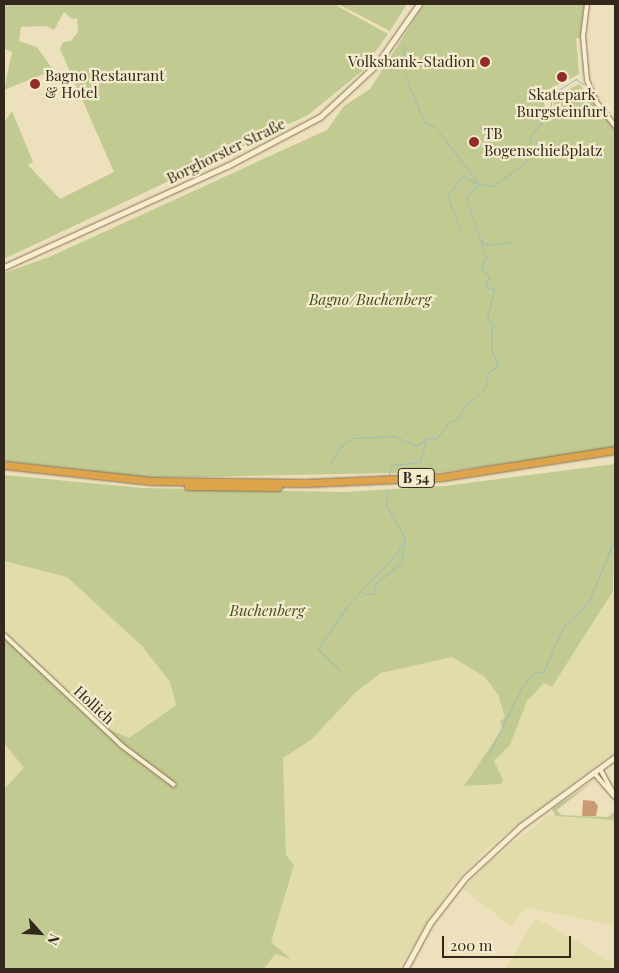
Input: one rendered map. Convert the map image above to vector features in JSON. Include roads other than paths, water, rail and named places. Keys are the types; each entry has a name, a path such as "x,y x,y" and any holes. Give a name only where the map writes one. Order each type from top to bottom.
{"highway":[{"name":"B 54","path":"4,465 150,481 306,483 442,477 615,450"},
{"name":"B 54","path":"4,469 150,485 306,487 443,480 615,455"}],"main road":[{"name":"Borghorster Straße","path":"4,267 227,166 320,117 377,64 419,4"},
{"path":"405,969 430,923 465,878 521,826 615,758"}],"street":[{"path":"587,4 583,43 587,80 597,103 615,126"},
{"name":"Hollich","path":"4,635 121,745 174,785"},
{"path":"600,768 615,796"},
{"path":"594,773 615,796"}],"waterway":[{"path":"403,43 405,73"},
{"path":"406,77 424,122 434,127"},
{"path":"389,476 391,465 420,462 427,438 436,439 449,422 456,420 464,407 485,388 488,372 498,366 491,349 492,323 487,318 494,289 485,287 489,277 481,267 486,257 466,197 479,184 493,186 525,163 531,135 550,114 552,94 576,79 583,84"},
{"path":"438,131 479,184"},
{"path":"460,229 447,195 463,176 478,185"},
{"path":"481,240 486,245 512,242"},
{"path":"330,464 342,445 352,438 394,436 416,446 426,439"},
{"path":"342,673 318,649 347,606 397,553 405,539 386,505 388,490"},
{"path":"489,753 522,687 534,673 543,672 563,627 589,601 614,540 615,525"},
{"path":"365,594 373,594 376,583 401,563 405,539"}],"place":[{"name":"Volksbank-Stadion","path":"485,62"},
{"name":"Skatepark Burgsteinfurt","path":"562,77"},
{"name":"Bagno Restaurant & Hotel","path":"35,84"},
{"name":"TB Bogenschießplatz","path":"474,142"}],"park label":[{"name":"Bagno/Buchenberg","path":"370,300"},
{"name":"Buchenberg","path":"267,611"}]}
